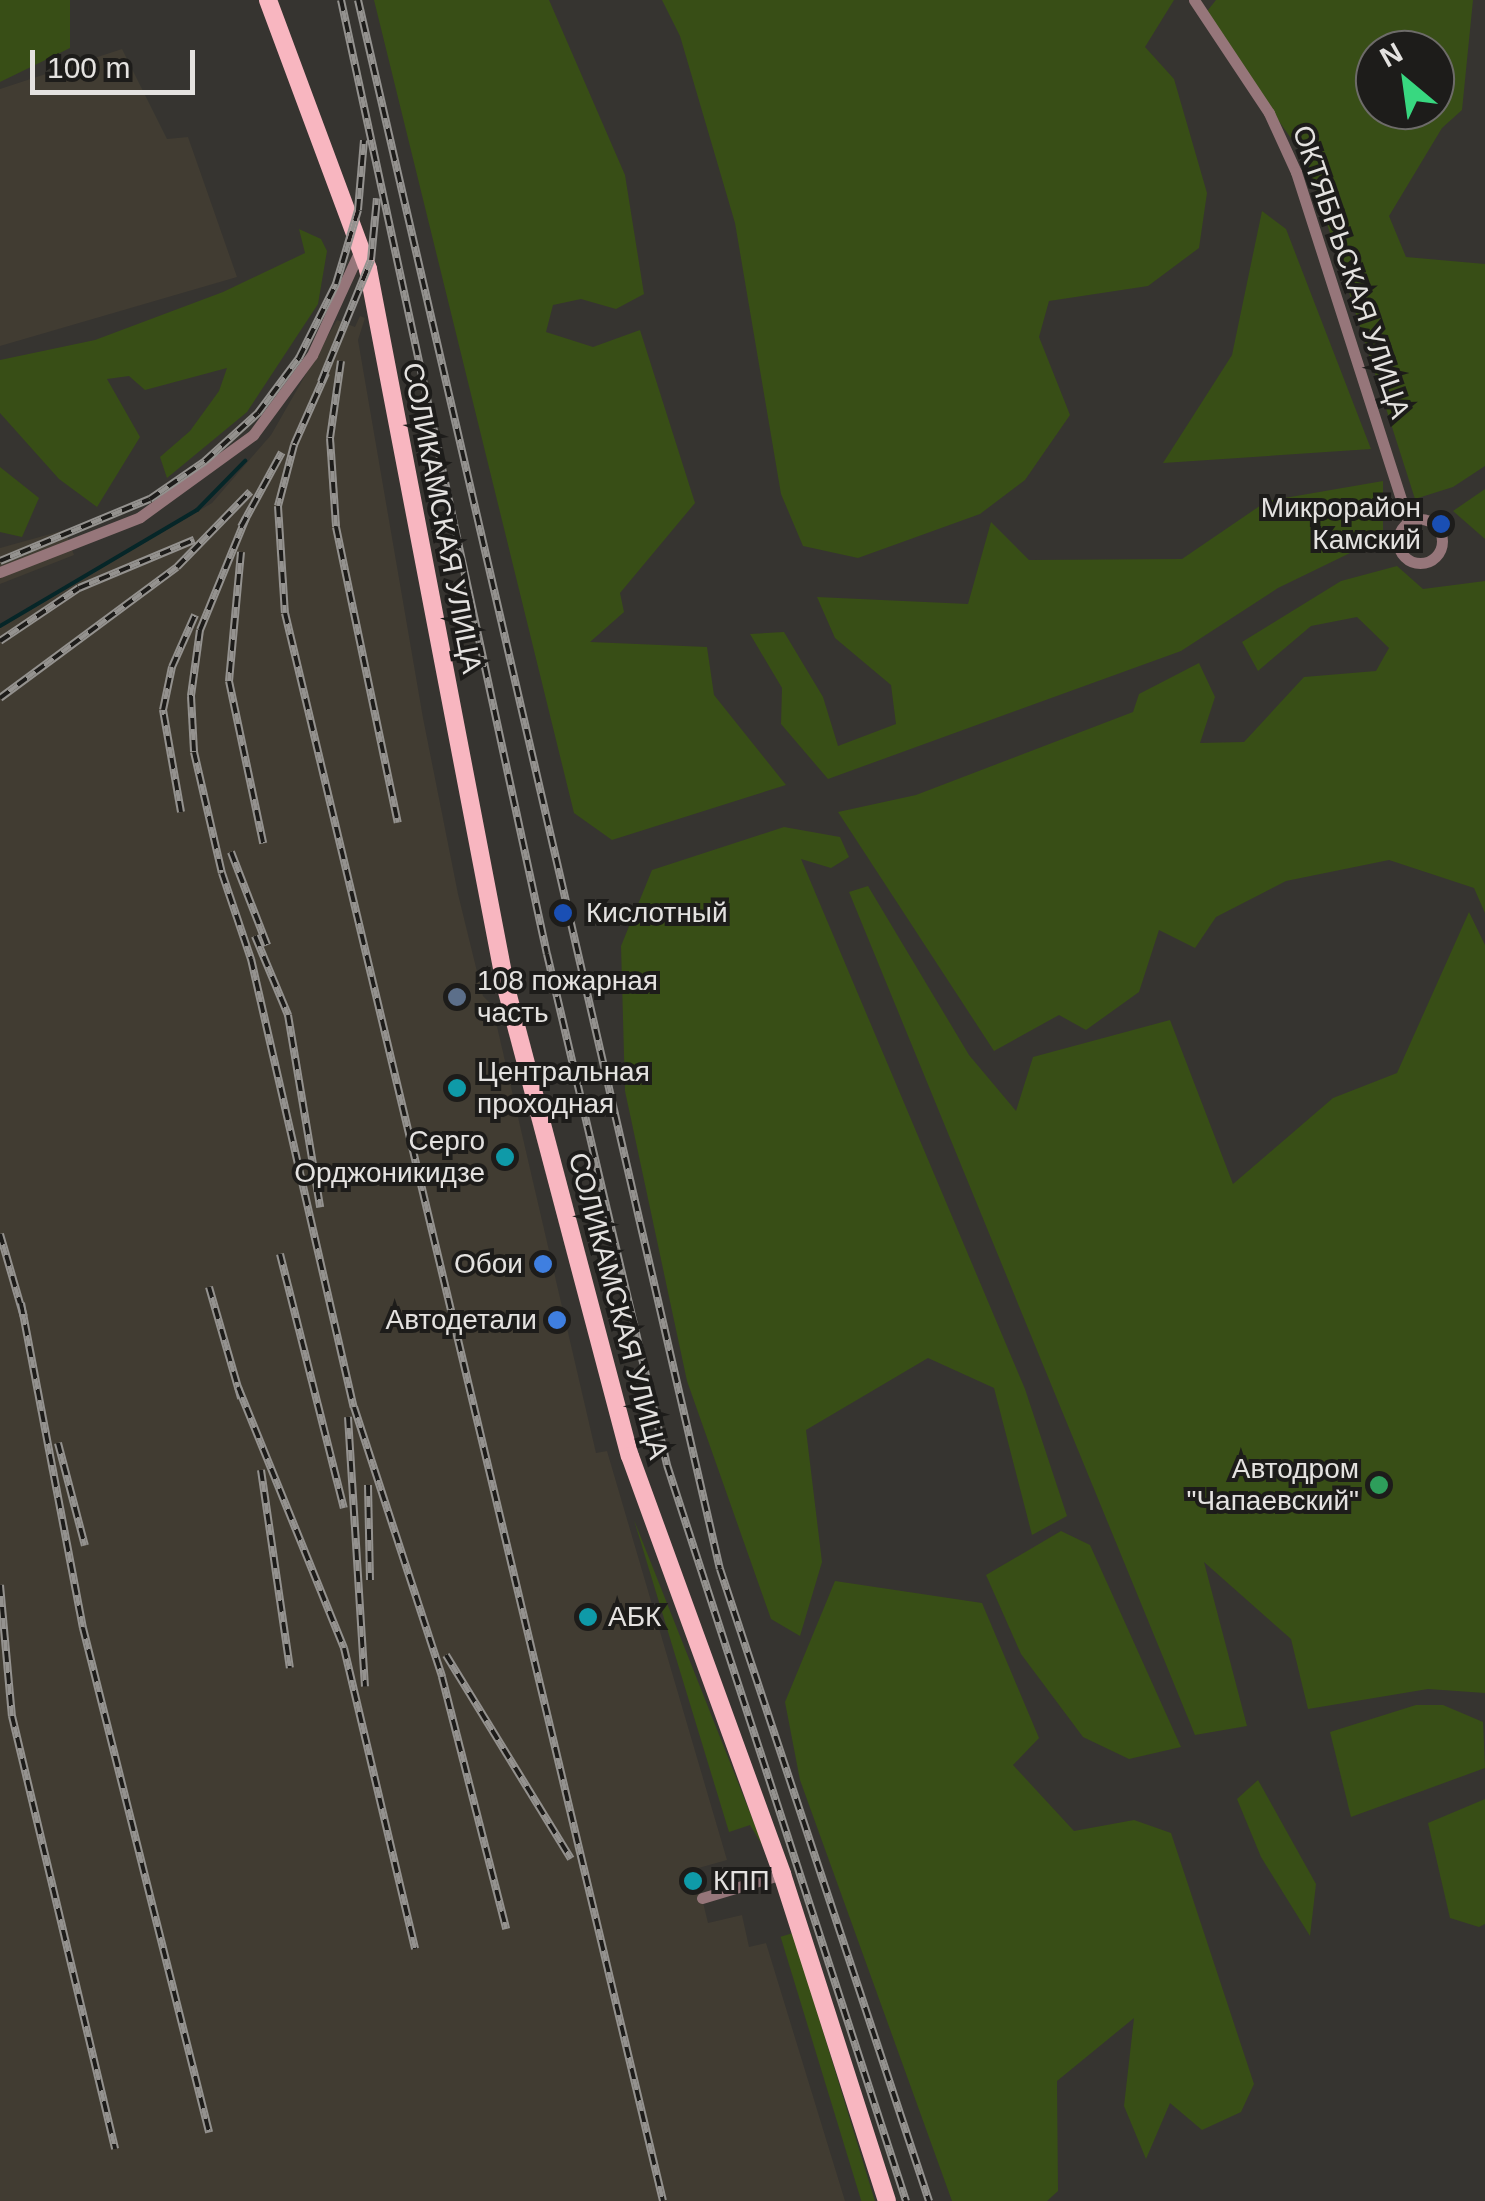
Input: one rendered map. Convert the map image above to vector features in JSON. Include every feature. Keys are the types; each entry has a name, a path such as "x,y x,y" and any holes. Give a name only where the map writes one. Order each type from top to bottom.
{"main road":[{"name":"СОЛИКАМСКАЯ УЛИЦА","path":"268,0 361,248 454,735 532,1092 660,1551 782,1874 887,2201"}],"street":[{"name":"ОКТЯБРЬСКАЯ УЛИЦА","path":"1194,0 1269,112 1296,172 1408,520"},
{"path":"0,572 140,517 234,452 298,380 361,248"},
{"path":"702,1898 782,1874"}],"shaded area":[{"path":"122,49 167,139 188,137 237,277 0,346 0,89"},
{"path":"360,316 365,318 358,340 423,718 458,894 483,996 492,1005 596,1453 607,1451 727,1860 695,1869 708,1923 742,1915 749,1947 766,1943 845,2201 0,2201 0,628 212,503 271,435 337,320 355,327"},
{"path":"65,530 74,555 0,584 0,548"}],"green space":[{"path":"0,0 70,0 70,48 0,82"},
{"path":"374,0 549,0 625,175 644,294 616,309 581,299 553,305 546,332 593,347 640,330 695,503 620,593 624,612 590,642 707,647 714,695 786,785 612,840 574,813"},
{"path":"662,0 1174,0 1145,47 1174,79 1207,193 1199,248 1148,286 1049,301 1039,337 1070,415 1025,480 980,514 858,558 803,546 781,494 735,223 680,36"},
{"path":"1216,0 1473,0 1462,110 1455,116 1455,30 1355,30 1355,130 1441,130 1389,216 1406,257 1485,264 1485,466 1453,487 1415,499 1307,161 1204,15"},
{"path":"1262,211 1286,229 1371,449 1163,463 1232,355"},
{"path":"299,229 321,239 327,251 318,304 247,412 167,478 160,457 190,431 219,391 227,368 145,390 129,376 107,379 140,437 97,507 59,479 0,413 0,360 95,340 223,292 305,253"},
{"path":"0,467 39,498 22,537 0,532"},
{"path":"1383,481 1383,537 1278,588 1181,651 828,779 781,724 782,688 750,634 784,632 823,697 838,746 896,724 891,685 835,638 817,597 968,604 991,522 1029,560 1182,559 1267,501"},
{"path":"1485,489 1485,539 1453,511"},
{"path":"1397,566 1423,589 1485,581 1485,913 1474,888 1389,860 1286,881 1216,917 1195,948 1159,930 1139,992 1086,1030 1059,1015 994,1051 838,812 916,795 1133,712 1139,694 1199,663 1215,697 1200,743 1244,742 1304,677 1376,671 1389,648 1357,617 1311,626 1258,671 1242,642 1341,581"},
{"path":"784,827 840,837 849,857 831,868 801,859 1025,1389 1067,1516 1032,1535 994,1388 928,1358 806,1430 822,1562 800,1636 771,1619 687,1381 625,1091 621,946 652,870"},
{"path":"868,886 969,1055 1016,1111 1033,1057 1170,1020 1233,1184 1333,1098 1397,1073 1469,912 1485,945 1485,1693 1428,1689 1308,1709 1291,1639 1204,1562 1247,1726 1195,1735 849,892"},
{"path":"634,1520 764,1848 750,1825 729,1832"},
{"path":"1061,1531 1090,1545 1181,1747 1129,1759 1083,1737 1021,1654 986,1575"},
{"path":"835,1581 982,1603 1039,1738 1013,1765 1074,1831 1134,1820 1171,1833 1254,2084 1241,2112 1202,2130 1170,2103 1146,2159 1124,2106 1134,2018 1057,2081 1058,2191 1047,2201 952,2201 800,1780 785,1702"},
{"path":"1416,1705 1443,1705 1483,1722 1485,1768 1351,1817 1330,1732"},
{"path":"1258,1780 1316,1884 1310,1936 1261,1857 1237,1799"},
{"path":"1485,1799 1485,1924 1479,1927 1450,1918 1428,1823"},
{"path":"793,1933 875,2201 861,2201 781,1937"}],"waterway":[{"path":"0,626 197,510 245,461"}],"railway":[{"path":"341,0 547,954 667,1465 906,2201"},
{"path":"358,0 720,1569 929,2201"},
{"path":"0,561 150,499 205,461 258,413 299,358 336,284 358,210 364,140"},
{"path":"321,382 371,260 377,198"},
{"path":"341,361 330,438 336,527 398,823"},
{"path":"326,373 294,445 278,506 285,613 663,2201"},
{"path":"241,527 282,452"},
{"path":"0,698 177,567 250,492"},
{"path":"246,518 200,630 191,696 194,752 222,873 251,959 354,1407 442,1677 506,1929"},
{"path":"0,641 79,588 194,540"},
{"path":"241,552 229,681 263,843"},
{"path":"181,812 163,710 172,667 195,615"},
{"path":"231,852 267,945"},
{"path":"255,936 288,1015 320,1207"},
{"path":"0,1234 24,1317"},
{"path":"280,1254 344,1508"},
{"path":"209,1287 241,1398"},
{"path":"21,1303 83,1628 209,2132"},
{"path":"238,1387 344,1648 415,1949"},
{"path":"348,1417 365,1686"},
{"path":"58,1443 85,1546"},
{"path":"261,1470 290,1668"},
{"path":"368,1485 370,1580"},
{"path":"0,1585 12,1716 115,2149"},
{"path":"446,1655 571,1859"}],"place":[{"name":"Микрорайон Камский","path":"1441,524"},
{"name":"Кислотный","path":"563,913"},
{"name":"108 пожарная часть","path":"457,997"},
{"name":"Центральная проходная","path":"457,1088"},
{"name":"Серго Орджоникидзе","path":"505,1157"},
{"name":"Обои","path":"543,1264"},
{"name":"Автодетали","path":"557,1320"},
{"name":"Автодром \"Чапаевский\"","path":"1379,1485"},
{"name":"АБК","path":"588,1617"},
{"name":"КПП","path":"693,1881"}]}
